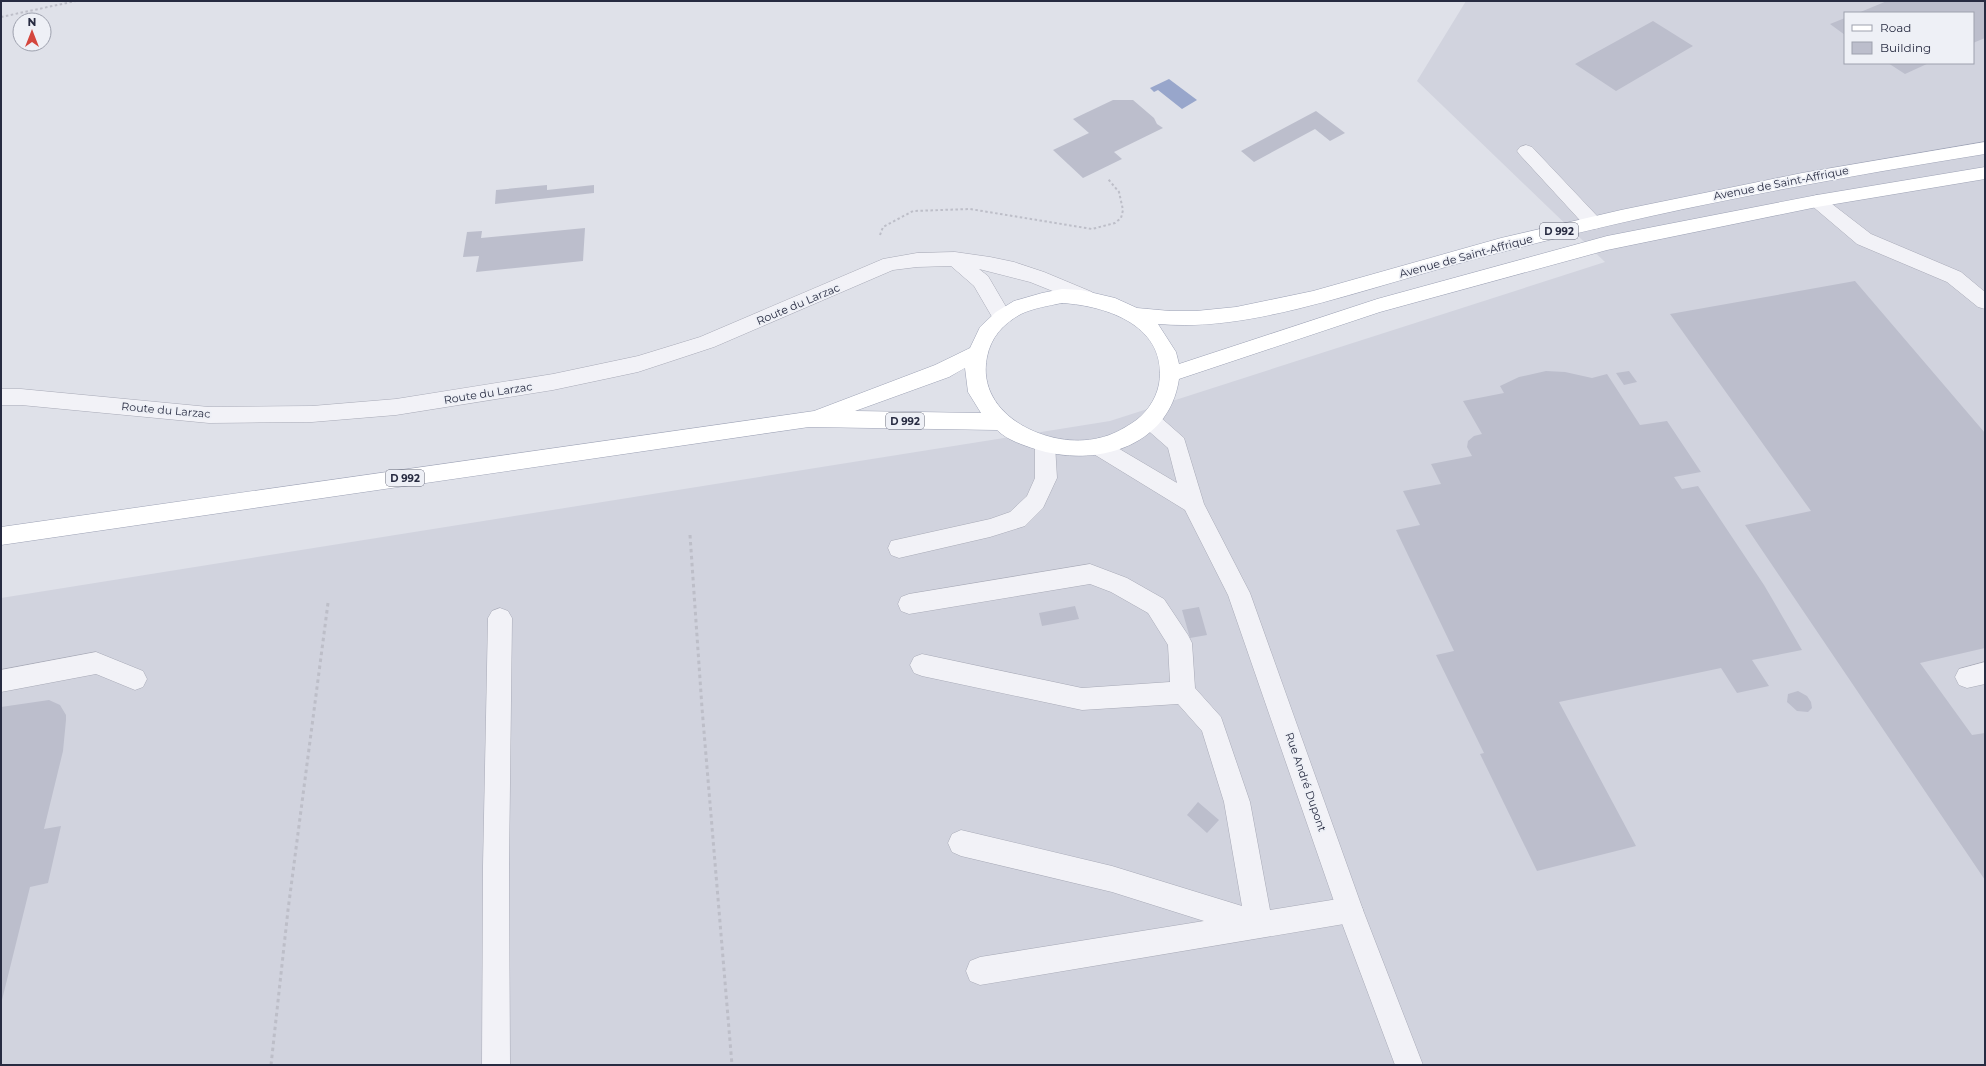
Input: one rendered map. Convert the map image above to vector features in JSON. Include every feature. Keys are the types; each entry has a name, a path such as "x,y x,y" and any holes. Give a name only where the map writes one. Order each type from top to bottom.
{"main road":[{"name":"Avenue de Saint-Affrique","path":"1135,315 1204,319 1254,311 1313,298 1500,246 1593,223 1769,184 1876,164 1985,148"},
{"name":"D 992","path":"1171,374 1377,306 1591,248 1817,201 1985,173"},
{"path":"1062,296 1085,297 1119,307 1135,315 1150,327 1161,341 1168,357 1171,374 1169,391 1163,407 1151,421 1137,433 1119,441 1099,447 1063,448 1028,440 1001,422 986,407 978,390 974,371 977,353 982,340 1002,317 1020,307 1040,300 1062,296"},
{"name":"D 992","path":"808,420 942,371 977,353"},
{"name":"D 992","path":"1,536 808,420 1001,422"}],"street":[{"path":"1526,151 1593,223"},
{"path":"1817,201 1864,239 1954,277 1985,302"},
{"path":"955,259 981,280 1002,317"},
{"name":"Route du Larzac","path":"1,397 21,397 209,415 312,414 396,407 553,382 638,364 707,342 890,264 911,260 973,259 989,262 1050,280 1085,297"},
{"name":"Rue André Dupont","path":"1151,421 1177,444 1193,504 1204,528 1239,593 1350,910 1408,1065"},
{"path":"899,548 990,528 1017,519 1035,502 1046,478 1045,445"},
{"path":"1099,447 1193,504"},
{"path":"909,604 1090,574 1120,585 1156,606 1180,643 1183,692 1212,725 1235,795 1258,924"},
{"path":"496,1065 496,866 500,618"},
{"path":"1,681 96,663 134,679"},
{"path":"922,665 1082,699 1183,692"},
{"path":"961,843 1112,879 1258,924"},
{"path":"980,971 1350,910"}],"path":[{"path":"1,17 76,1"},
{"path":"878,239 884,227 913,211 970,209 1092,229 1115,223 1121,218 1123,210 1119,192 1108,179"},
{"path":"690,535 702,715 732,1065"},
{"path":"271,1065 288,910 328,603"}],"shaded area":[{"path":"1466,1 1985,1 1985,1065 1,1065 1,598 1110,421 1605,262 1417,81"}],"water":[{"path":"1169,79 1197,100 1182,109 1158,90 1154,92 1150,88"}],"building":[{"path":"1887,1 1985,1 1985,38 1974,43 1974,12 1860,12"},
{"path":"1844,18 1844,34 1830,24"},
{"path":"1653,21 1693,46 1616,91 1575,64"},
{"path":"1890,64 1927,64 1905,74"},
{"path":"1113,100 1133,100 1163,128 1114,152 1122,159 1083,178 1053,150 1089,133 1073,119"},
{"path":"1316,111 1345,133 1330,141 1315,129 1254,162 1241,151"},
{"path":"547,185 547,190 594,185 594,193 495,204 496,190"},
{"path":"585,228 583,261 476,272 479,256 463,257 467,232 482,231 481,238"},
{"path":"1855,281 1985,433 1985,648 1920,663 1972,735 1985,733 1985,880 1745,525 1811,511 1670,314"},
{"path":"1546,371 1565,372 1592,378 1607,374 1640,425 1667,421 1701,472 1674,477 1682,489 1698,486 1764,585 1802,650 1752,660 1769,686 1737,693 1721,668 1559,702 1636,846 1537,871 1480,754 1484,753 1436,655 1454,651 1396,530 1420,525 1403,491 1441,484 1431,464 1472,456 1467,447 1468,441 1474,436 1482,434 1463,401 1504,393 1500,386 1519,377"},
{"path":"1629,371 1637,382 1624,385 1616,373"},
{"path":"1075,606 1079,619 1042,626 1039,613"},
{"path":"1199,607 1207,635 1190,638 1182,610"},
{"path":"1798,691 1807,696 1811,702 1812,708 1808,712 1797,711 1787,702 1788,694"},
{"path":"49,700 60,705 66,715 66,720 63,751 44,829 61,826 48,883 30,887 1,1004 1,707"},
{"path":"1198,802 1219,820 1207,833 1187,815"}]}
